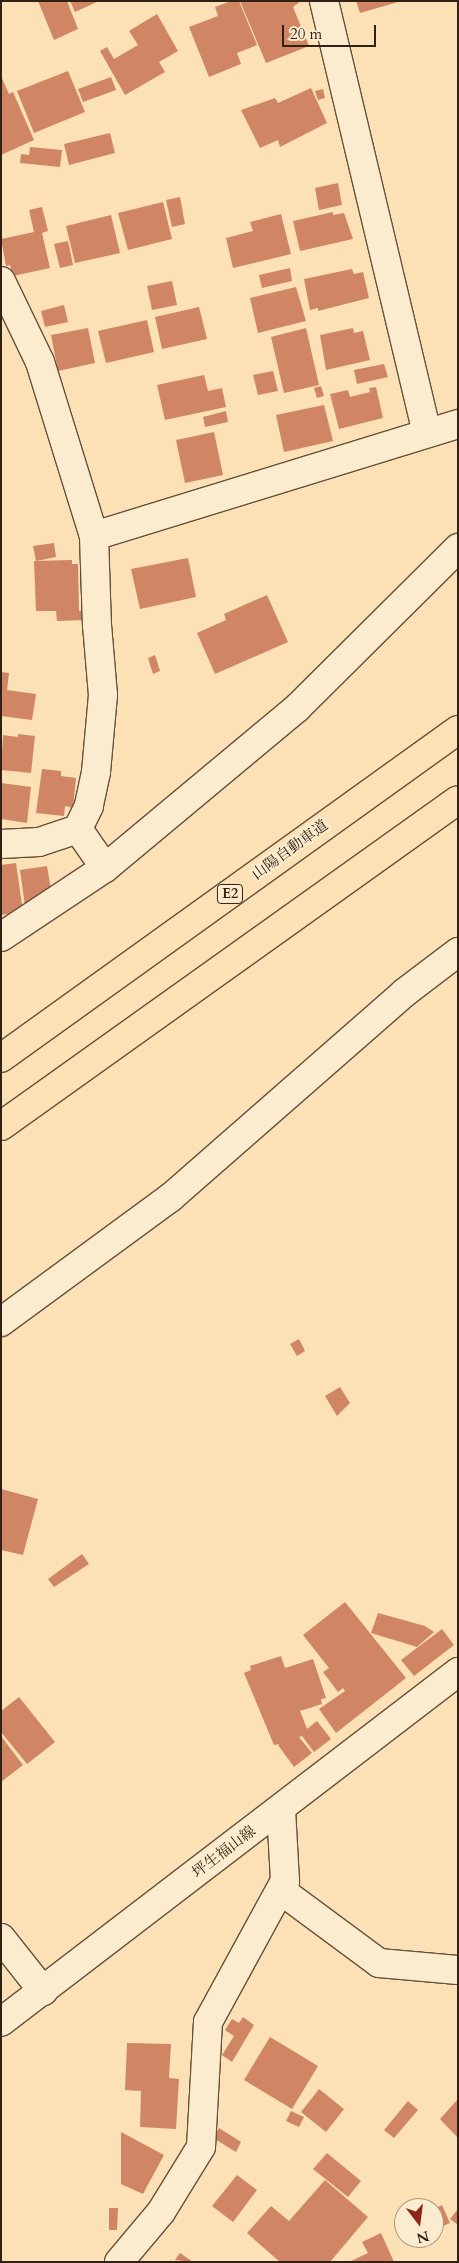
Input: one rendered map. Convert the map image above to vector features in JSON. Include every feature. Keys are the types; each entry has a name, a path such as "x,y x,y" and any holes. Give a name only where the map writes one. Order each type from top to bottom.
{"highway":[{"name":"山陽自動車道","path":"1,1058 458,730"},
{"path":"1,1126 458,800"}],"street":[{"path":"324,1 426,432"},
{"path":"1,281 40,362 94,536 96,625 103,695 96,772 89,806 78,829 39,842 1,844"},
{"path":"94,536 426,432 458,424"},
{"path":"1,937 105,868 297,708 458,548"},
{"path":"78,829 105,868"},
{"path":"1,1322 170,1198 404,992 458,952"},
{"name":"坪生福山線","path":"1,2022 458,1672"},
{"path":"281,1809 285,1881 283,1892 379,1963 458,1970"},
{"path":"119,2262 161,2212 201,2147 208,2022 285,1881"},
{"path":"1,1938 43,1991"}],"building":[{"path":"38,1 67,1 78,29 54,40"},
{"path":"70,1 99,1 75,12"},
{"path":"231,1 239,1 257,45 237,53 241,64 209,77 189,27 218,16 215,7"},
{"path":"240,1 301,1 293,7 309,46 266,63"},
{"path":"356,1 398,1 398,2 360,13"},
{"path":"157,14 178,51 159,62 165,72 125,95 100,51 107,47 114,59 138,45 129,31"},
{"path":"68,71 85,112 34,133 17,91"},
{"path":"1,76 9,94 13,92 34,140 1,155"},
{"path":"111,77 116,90 83,102 78,89"},
{"path":"311,88 327,123 280,147 278,140 260,148 241,110 275,98 278,103"},
{"path":"323,89 325,98 318,100 315,91"},
{"path":"110,133 115,153 69,165 64,144"},
{"path":"30,147 62,150 60,167 20,163 21,154 29,155"},
{"path":"338,183 342,205 319,210 315,188"},
{"path":"180,197 185,224 172,227 166,200"},
{"path":"163,202 172,239 128,250 118,213"},
{"path":"42,207 48,231 42,233 50,268 13,276 10,265 6,266 1,239 34,232 29,210"},
{"path":"333,212 333,215 344,213 353,239 300,251 293,221"},
{"path":"281,214 291,254 233,268 226,238 253,231 250,222"},
{"path":"111,215 120,253 75,263 66,226"},
{"path":"68,241 73,265 60,268 54,244"},
{"path":"290,268 292,281 262,288 259,275"},
{"path":"352,269 354,274 363,272 369,298 318,311 318,308 310,310 304,279"},
{"path":"172,281 177,305 152,310 147,286"},
{"path":"296,287 306,321 258,333 250,298"},
{"path":"64,305 68,322 45,327 41,311"},
{"path":"199,307 207,339 162,349 155,317"},
{"path":"147,320 154,352 106,363 98,331"},
{"path":"88,328 95,363 58,371 51,335"},
{"path":"306,328 319,385 284,393 271,337"},
{"path":"353,328 354,333 363,331 370,360 326,370 320,335"},
{"path":"384,364 388,377 357,384 354,370"},
{"path":"273,371 278,391 258,395 253,375"},
{"path":"204,375 208,391 222,388 226,407 165,420 157,385"},
{"path":"321,386 324,396 317,398 314,388"},
{"path":"376,387 383,418 339,429 330,394 348,390 350,397 370,392 369,388"},
{"path":"324,405 333,441 284,452 276,415"},
{"path":"226,411 228,422 205,427 203,417"},
{"path":"214,432 223,475 185,483 176,440"},
{"path":"54,543 56,557 36,561 33,546"},
{"path":"188,558 196,597 140,609 131,569"},
{"path":"72,560 72,564 78,564 79,611 84,611 85,620 57,621 56,611 36,611 34,561"},
{"path":"267,595 288,642 215,674 197,633 226,620 224,614"},
{"path":"155,655 160,671 153,674 148,658"},
{"path":"1,672 9,673 7,690 36,694 32,720 1,716"},
{"path":"18,734 35,736 31,773 1,770 3,735 18,737"},
{"path":"42,769 61,771 61,776 76,778 73,808 65,806 64,816 36,813"},
{"path":"1,783 31,787 27,823 1,819"},
{"path":"16,863 23,912 1,915 1,865"},
{"path":"47,866 53,901 25,906 20,870"},
{"path":"299,1339 305,1351 297,1356 290,1344"},
{"path":"340,1387 350,1403 337,1416 325,1396"},
{"path":"1,1489 38,1499 23,1555 1,1550"},
{"path":"82,1554 89,1564 54,1587 48,1579"},
{"path":"345,1602 406,1678 336,1733 319,1709 345,1691 343,1688 338,1692 323,1672 329,1668 303,1635"},
{"path":"378,1613 425,1626 434,1632 417,1647 371,1633"},
{"path":"442,1629 454,1645 414,1676 401,1660"},
{"path":"281,1656 285,1668 313,1659 326,1698 321,1699 322,1704 300,1711 307,1729 317,1721 331,1739 314,1752 302,1736 299,1737 312,1753 294,1767 278,1745 280,1744 274,1745 244,1673 251,1670 250,1666"},
{"path":"19,1697 55,1742 27,1764 1,1732 1,1711"},
{"path":"1,1736 23,1765 1,1782"},
{"path":"243,2017 254,2025 232,2062 222,2055 234,2036 225,2030 232,2019 239,2023"},
{"path":"270,2037 318,2066 292,2109 244,2080"},
{"path":"127,2043 171,2044 169,2078 179,2079 176,2129 140,2127 141,2091 125,2090"},
{"path":"319,2089 344,2109 326,2132 301,2112"},
{"path":"458,2099 458,2138 440,2119"},
{"path":"408,2101 418,2110 394,2138 384,2130"},
{"path":"291,2111 304,2117 299,2127 286,2121"},
{"path":"219,2128 241,2142 236,2152 213,2138"},
{"path":"121,2132 164,2155 143,2194 121,2184"},
{"path":"327,2153 361,2181 348,2197 313,2169"},
{"path":"237,2175 257,2190 233,2222 212,2206"},
{"path":"325,2180 368,2217 330,2262 280,2262 247,2233 271,2206 289,2221"},
{"path":"109,2208 118,2208 117,2230 109,2230"},
{"path":"458,2209 458,2225 450,2219"},
{"path":"444,2210 450,2223 444,2226"},
{"path":"381,2233 394,2262 349,2262 368,2253 362,2242"},
{"path":"180,2253 193,2262 175,2260"}]}
